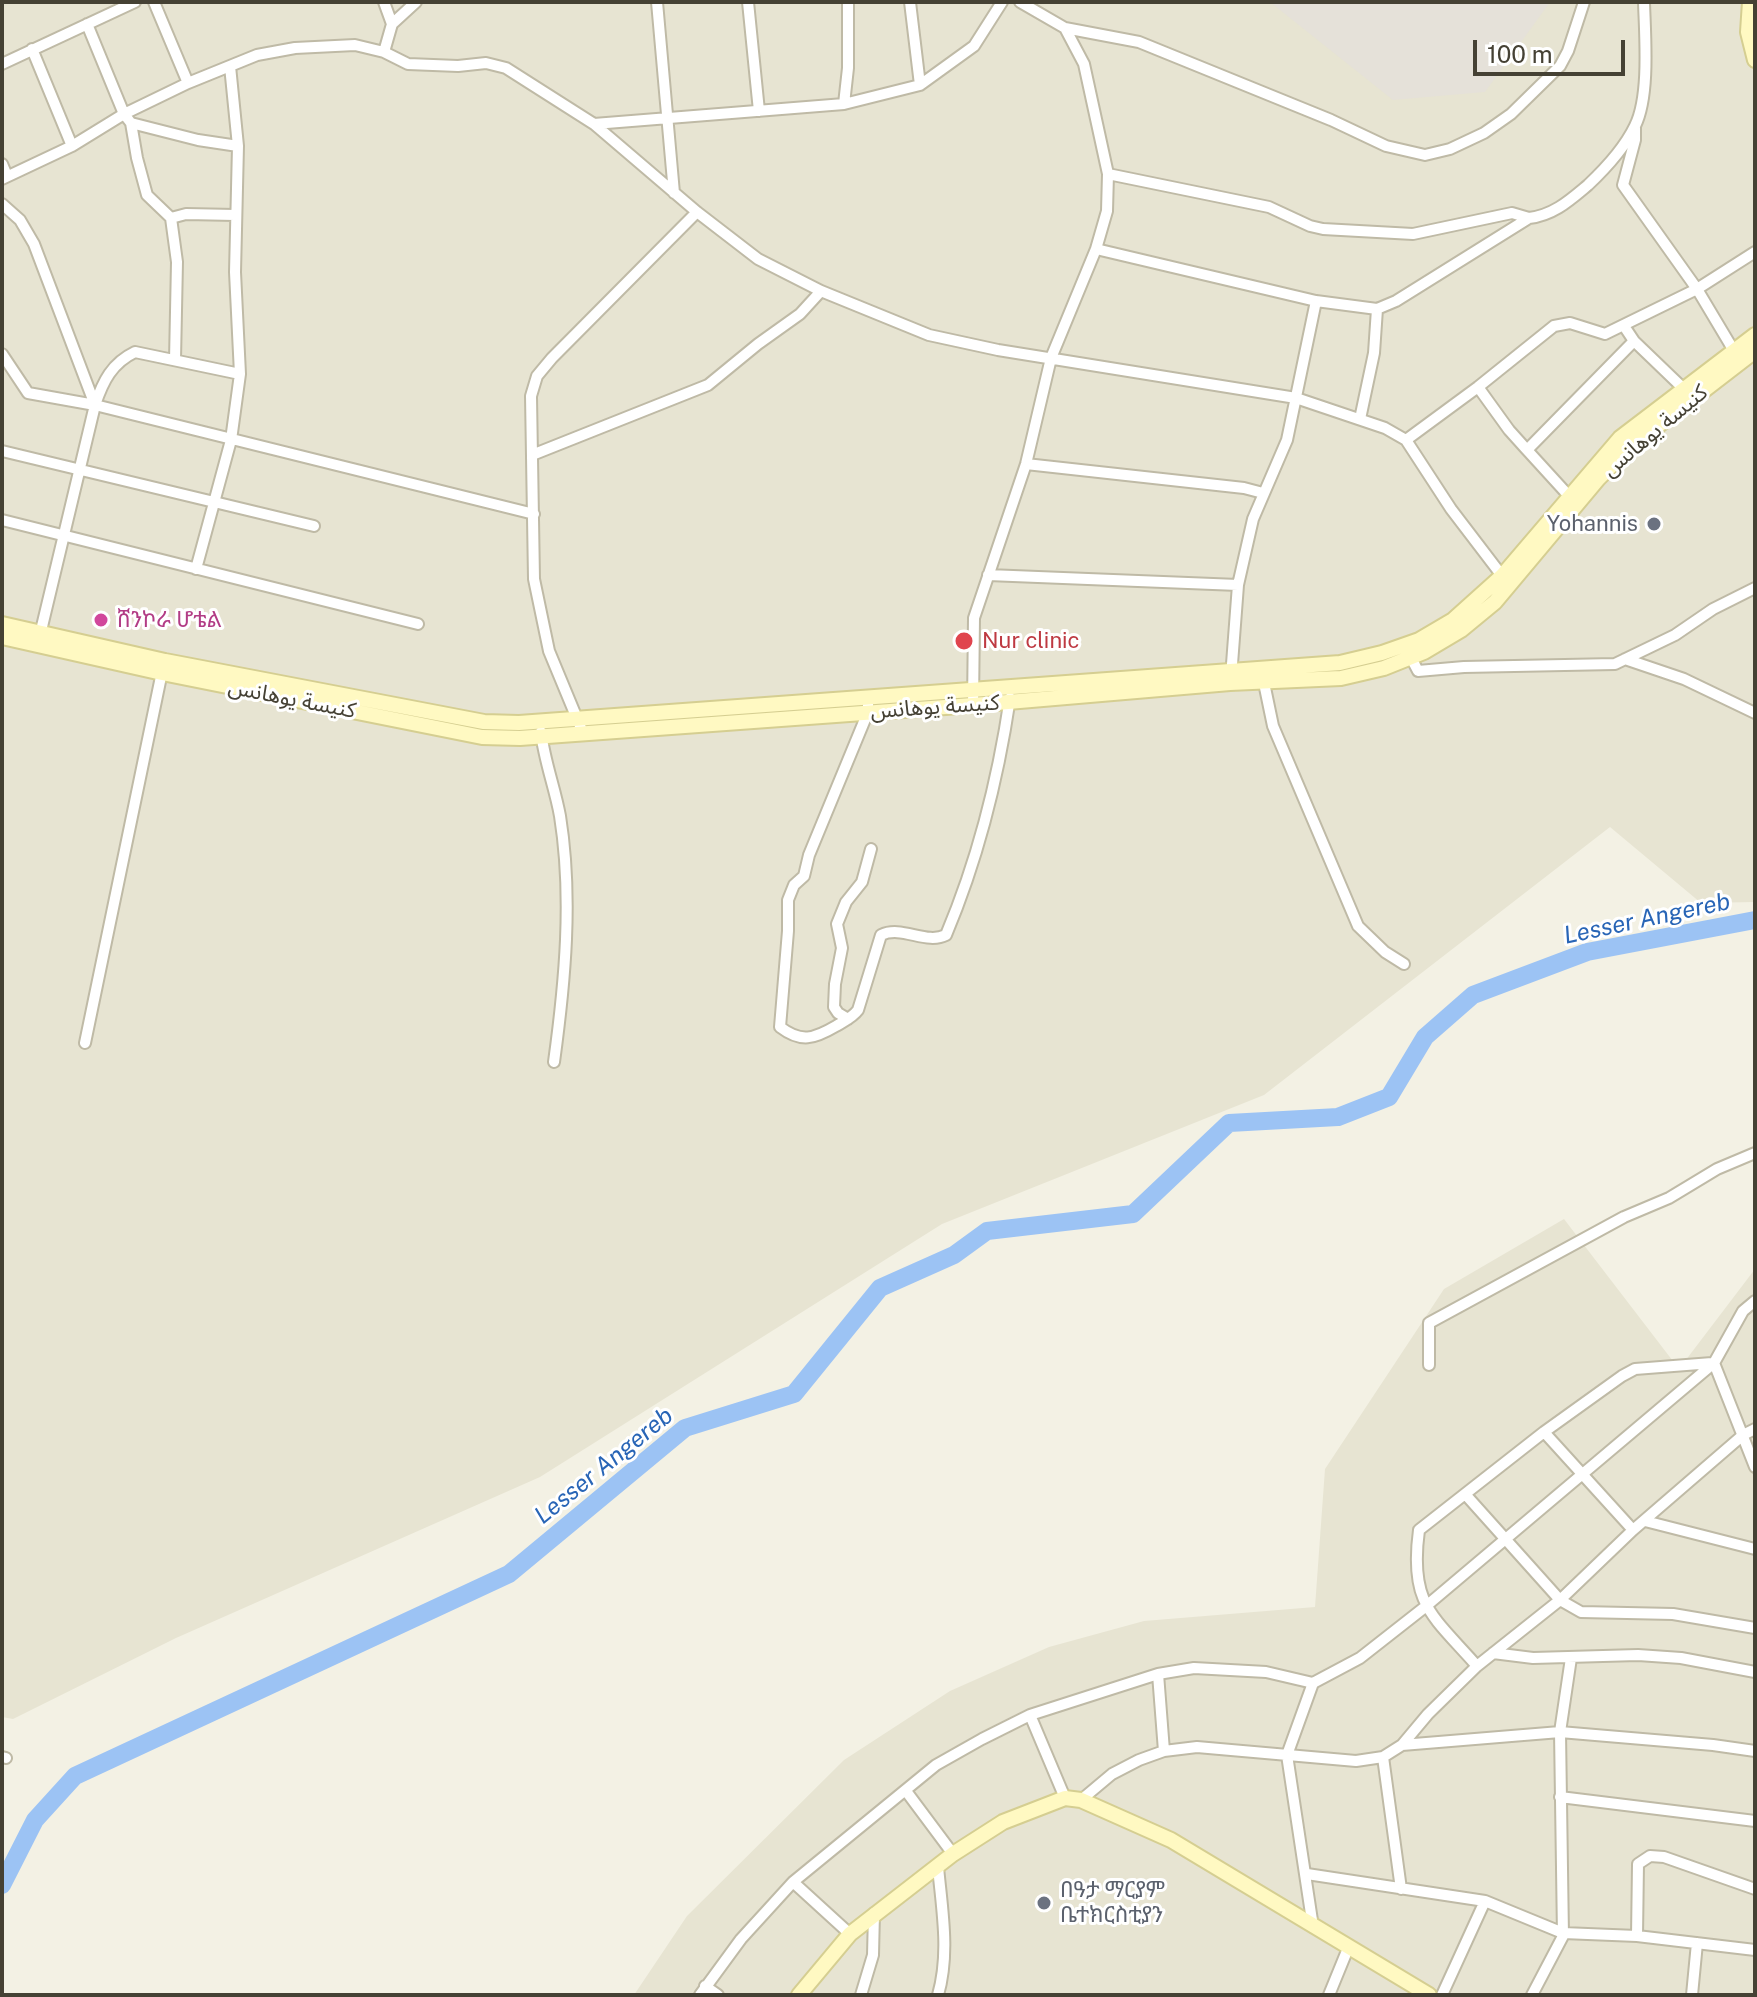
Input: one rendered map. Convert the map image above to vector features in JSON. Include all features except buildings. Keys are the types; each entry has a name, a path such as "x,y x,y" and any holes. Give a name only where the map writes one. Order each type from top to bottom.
{"street":[{"path":"2,64 135,2"},
{"path":"154,2 188,83"},
{"path":"384,2 392,24"},
{"path":"384,52 392,24 416,2"},
{"path":"657,2 670,118 674,193"},
{"path":"748,2 759,111"},
{"path":"844,104 848,68 848,2"},
{"path":"910,2 920,85"},
{"path":"594,124 844,104 920,85 974,46 1002,2"},
{"path":"1020,2 1065,28 1139,42 1331,120 1386,146 1425,155 1450,149 1484,133 1520,106 1560,66 1584,2"},
{"path":"1096,249 1316,301 1377,309 1396,301 1529,218 1566,204 1607,168 1635,126 1640,111 1645,67 1644,2"},
{"path":"1750,2 1748,32 1755,60"},
{"path":"87,24 128,119 147,195 171,218 177,262 175,360"},
{"path":"973,705 974,618 1026,464 1051,358 1096,249 1107,211 1108,174 1084,64 1065,28"},
{"path":"2,164 4,178 128,119 188,83 257,55 295,48 355,45 384,52 408,64 458,66 486,63 506,68 594,124 697,212 758,259 821,291 929,335 998,350 1296,398 1385,428 1406,440 1451,509 1506,581"},
{"path":"32,49 72,146"},
{"path":"196,569 231,440 240,374 235,215 238,146 230,66"},
{"path":"128,119 198,140 238,146"},
{"path":"1635,126 1635,140 1623,185 1697,289 1737,355"},
{"path":"1108,174 1269,207 1323,229 1413,234 1512,213 1529,218"},
{"path":"2,204 20,220 34,244 95,405"},
{"path":"579,726 549,651 534,579 531,396 537,376 697,212"},
{"path":"171,218 186,214 235,215"},
{"path":"1406,440 1554,326 1570,323 1605,334 1697,289 1755,252"},
{"path":"532,455 708,385 800,314 821,291"},
{"path":"1231,676 1238,585 1253,519 1287,440 1316,301"},
{"path":"1360,419 1374,353 1377,309"},
{"path":"1624,326 1634,341 1688,394"},
{"path":"2,624 39,639 163,667 541,729 868,705 1012,686 1263,674 1340,663 1408,651 1506,581 1569,496 1620,438 1688,394 1737,355 1755,335"},
{"path":"1527,450 1634,341"},
{"path":"1737,355 1755,351"},
{"path":"39,639 95,405 102,383 119,360 135,352 240,374"},
{"path":"2,354 28,393 95,405 534,514"},
{"path":"1478,387 1509,430 1569,496"},
{"name":"كنيسة يوهانس","path":"1506,581 1598,479 1688,394"},
{"path":"2,451 314,526"},
{"path":"1026,464 1244,488 1263,493"},
{"path":"2,520 418,624"},
{"path":"988,575 1238,585"},
{"path":"1408,651 1418,671 1615,664 1675,635 1713,609 1755,588"},
{"path":"2,637 39,639"},
{"path":"1625,659 1684,679 1755,713"},
{"path":"85,1043 163,667"},
{"path":"1263,674 1273,726 1347,905 1358,926 1404,964"},
{"name":"كنيسة يوهانس","path":"868,705 973,705 1231,676"},
{"path":"868,705 809,855 804,876 790,891 780,1027 792,1036 819,1036 858,1010 881,935 898,931 940,938 946,935 969,876 999,774 1012,686"},
{"path":"541,729 560,815 564,857 565,977 554,1062"},
{"path":"848,1019 834,1007 842,948 837,924 846,902 862,882 871,849"},
{"path":"1429,1365 1429,1323 1610,1224 1669,1198 1717,1169 1755,1153"},
{"path":"718,1995 702,1990 741,1939 793,1882 936,1765 1030,1715 1158,1674 1194,1668 1266,1672 1313,1683 1360,1658 1425,1607 1714,1363 1743,1311 1755,1301"},
{"path":"1477,1666 1425,1607 1417,1579 1415,1555 1419,1530 1544,1432 1635,1369 1714,1363"},
{"path":"1714,1363 1755,1467"},
{"path":"799,1995 850,1934 953,1854 1003,1822 1073,1799 1139,1760 1164,1751 1197,1747 1356,1761 1383,1757 1402,1745 1428,1714 1477,1666 1560,1600 1633,1530 1743,1435 1755,1429"},
{"path":"1544,1432 1633,1530"},
{"path":"1465,1494 1560,1600 1581,1612 1673,1614 1755,1628"},
{"path":"1645,1521 1755,1549"},
{"path":"1493,1653 1533,1658 1638,1655 1681,1658 1755,1672"},
{"path":"1532,1995 1563,1933 1560,1732 1571,1658"},
{"path":"1158,1674 1164,1751"},
{"path":"1313,1683 1287,1755 1313,1927"},
{"path":"1030,1715 1073,1799 1171,1840 1429,1995"},
{"path":"1402,1745 1560,1732 1755,1751"},
{"path":"1383,1757 1401,1889"},
{"path":"906,1791 953,1854"},
{"path":"1560,1797 1755,1821"},
{"path":"1637,1936 1638,1864 1650,1856 1664,1857 1755,1889"},
{"path":"938,1867 945,1933 943,1977 938,1995"},
{"path":"1307,1874 1485,1901 1563,1933 1637,1936 1755,1950"},
{"path":"793,1882 850,1934"},
{"path":"1442,1995 1485,1901"},
{"path":"861,1995 873,1955 874,1913"},
{"path":"1692,1995 1697,1943"},
{"path":"1329,1995 1349,1946"}],"shaded area":[{"path":"2,2 1755,2 1755,902 1701,903 1610,827 1264,1095 942,1224 540,1477 176,1638 13,1719 2,1717"},
{"path":"1270,2 1550,2 1485,92 1393,100"},
{"path":"1564,1219 1679,1369 1755,1269 1755,1995 634,1995 687,1916 844,1760 950,1691 1049,1647 1144,1621 1315,1607 1325,1469 1444,1289"}],"waterway":[{"name":"Lesser Angereb","path":"2,1885 35,1820 75,1776 509,1574 685,1428 794,1394 880,1288 954,1255 987,1231 1133,1214 1229,1123 1338,1117 1389,1097 1425,1037 1473,995 1587,952 1755,920"}],"place":[{"name":"Yohannis","path":"1654,524"},
{"name":"ሸንኮራ ሆቴል","path":"101,620"},
{"name":"Nur clinic","path":"964,641"},
{"name":"በዓታ ማርያም ቤተክርስቲያን","path":"1044,1903"}]}
